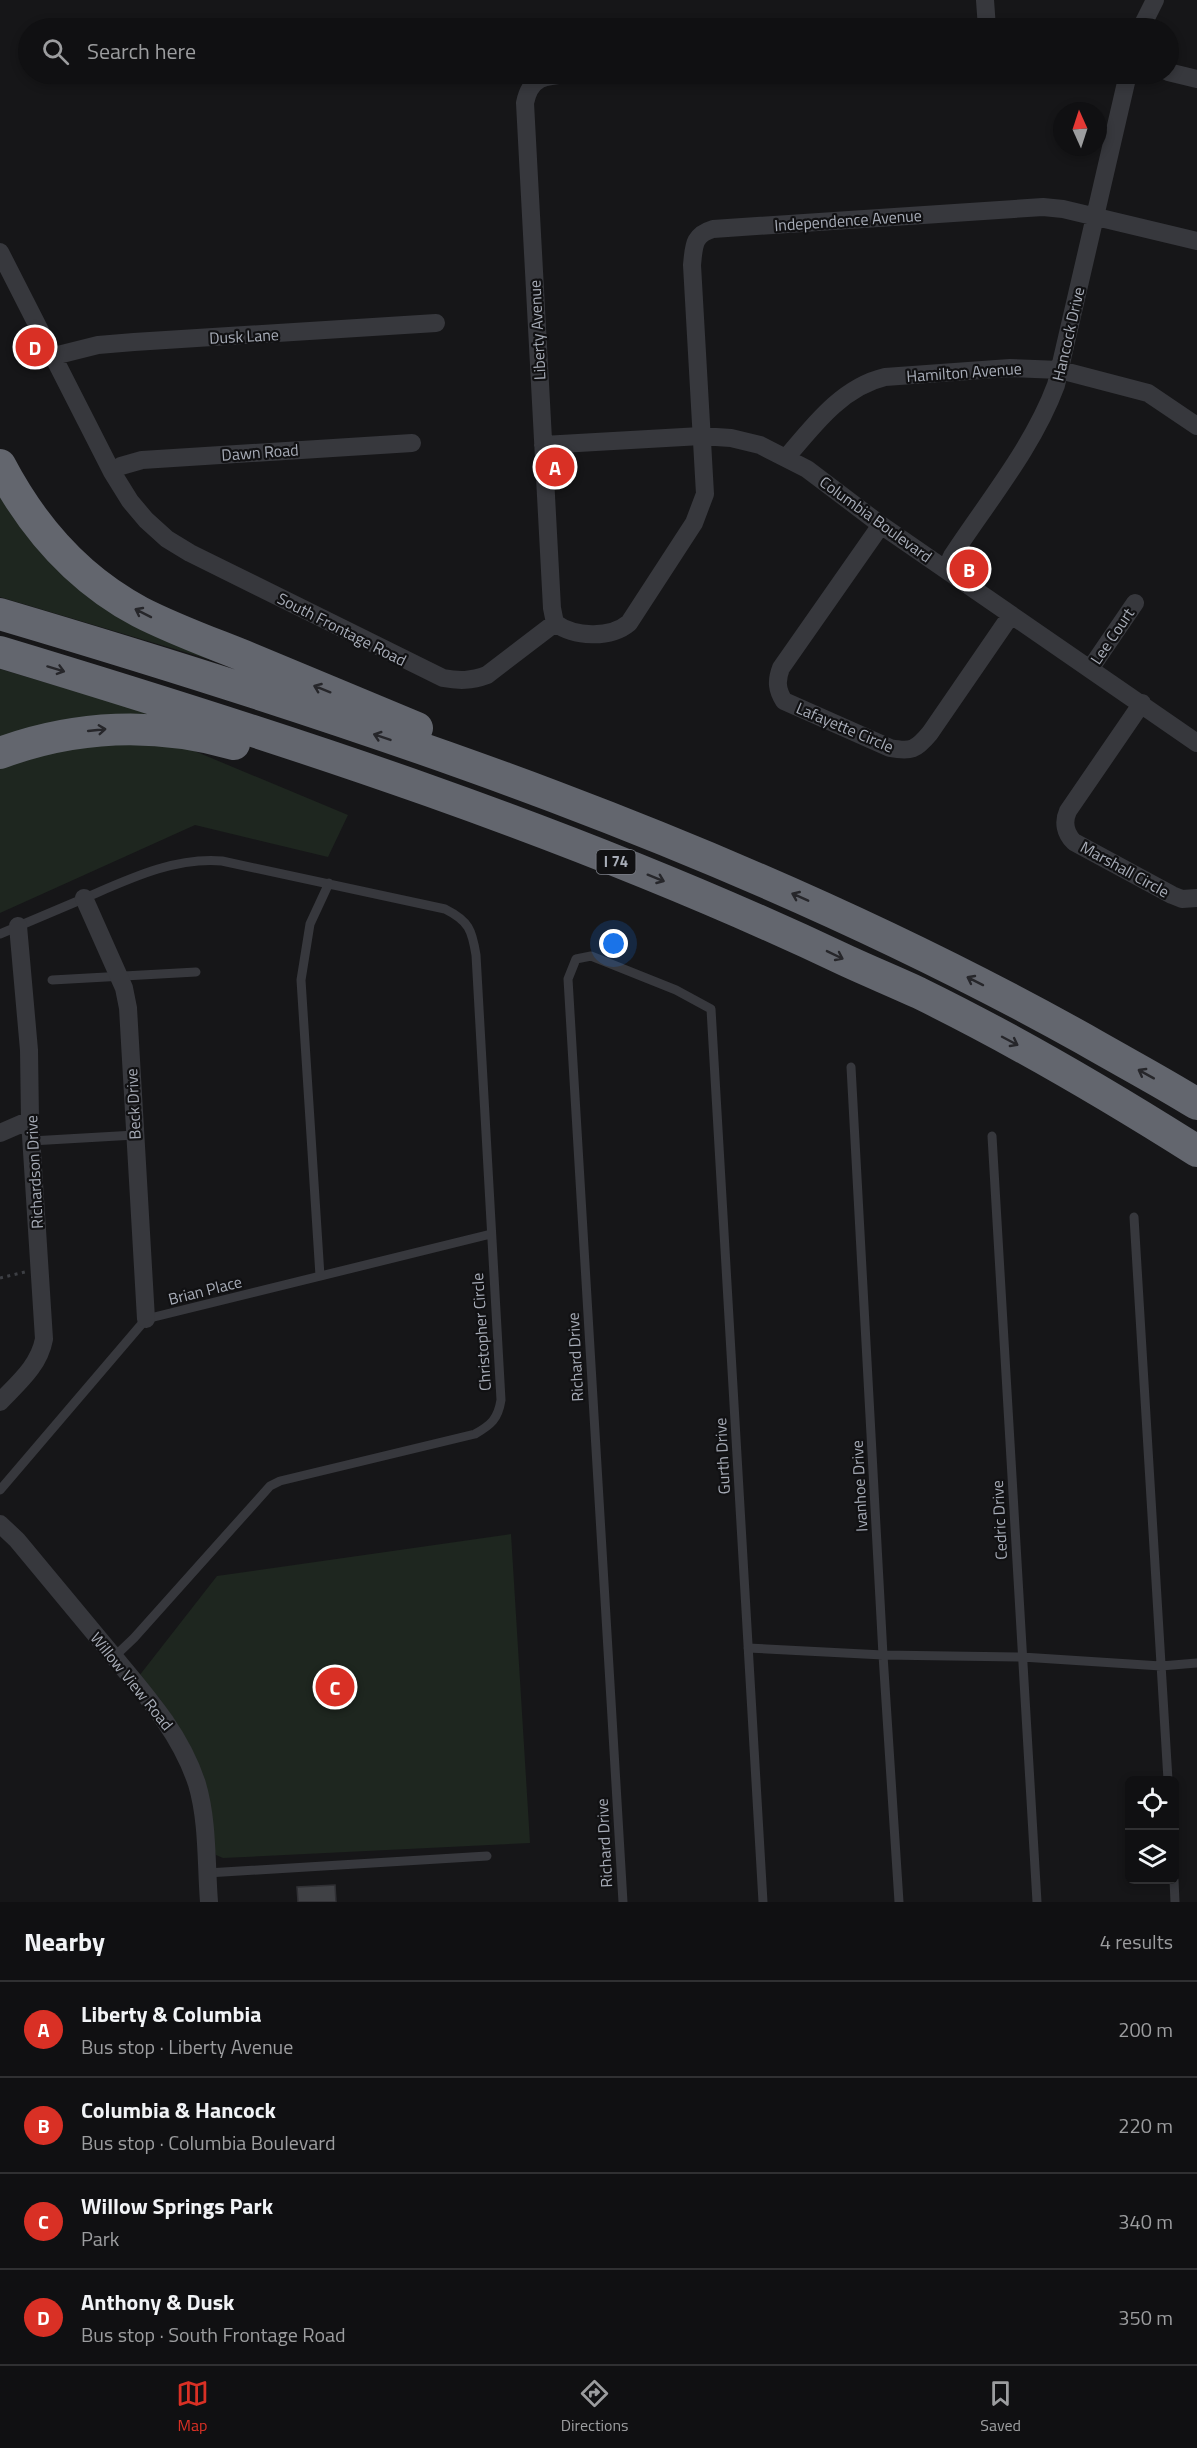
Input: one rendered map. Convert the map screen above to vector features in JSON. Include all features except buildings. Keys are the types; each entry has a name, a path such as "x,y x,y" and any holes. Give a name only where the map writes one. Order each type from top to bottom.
{"highway":[{"path":"0,465 32,517 52,543 80,570 112,595 138,611 181,631 469,749 605,817"},
{"name":"I 74","path":"0,614 144,657 282,702 486,773 605,817 755,877 869,928 1032,1010 1197,1104"},
{"name":"I 74","path":"0,652 297,745 557,838 782,930 918,993 1031,1052 1197,1152"},
{"path":"0,753 34,741 65,734 108,729 184,732 230,743 557,838"}],"street":[{"path":"985,0 986,18"},
{"path":"1146,18 1155,0"},
{"path":"1179,75 1197,79"},
{"name":"Liberty Avenue","path":"534,84 528,91 525,103 552,608 555,623"},
{"name":"Hancock Drive","path":"946,569 952,556 1030,440 1048,408 1060,370 1126,84"},
{"name":"Independence Avenue","path":"701,435 692,265 694,247 703,232 713,229 1043,207 1063,209 1197,241"},
{"name":"South Frontage Road","path":"0,252 112,472 135,507 167,539 216,566 443,678 458,681 475,680 487,675 555,623"},
{"name":"Dusk Lane","path":"54,356 98,345 436,322"},
{"name":"Hamilton Avenue","path":"786,458 809,431 841,400 869,381 885,377 1010,368 1060,370 1148,393 1197,426"},
{"path":"555,623 573,632 595,634 614,632 629,623 694,523 702,506 705,494 701,435"},
{"name":"Columbia Boulevard","path":"543,445 701,435 731,438 760,445 807,469 881,525 1197,742"},
{"name":"Dawn Road","path":"112,472 121,466 142,460 412,443"},
{"name":"Lafayette Circle","path":"881,525 781,669 777,683 784,701 890,748 905,751 913,749 930,733 1011,615"},
{"name":"Lee Court","path":"1090,669 1135,603"},
{"name":"Marshall Circle","path":"1142,703 1068,810 1065,817 1066,830 1074,842 1172,895 1182,899 1197,898"},
{"name":"Beck Drive","path":"84,898 124,988 128,1008 146,1319"},
{"name":"Richardson Drive","path":"0,1402 34,1366 42,1351 44,1339 31,1141 29,1050 18,926"},
{"path":"0,1134 30,1120"},
{"name":"Willow View Road","path":"0,1526 17,1540 164,1718 189,1763 198,1787 204,1817 209,1902"}],"lane":[{"path":"0,934 172,864 206,859 329,883 310,924 301,980 320,1276"},
{"name":"Christopher Circle","path":"114,1657 135,1638 270,1486 292,1478 475,1434 490,1425 499,1410 501,1400 473,933 464,921 445,909 329,883"},
{"name":"Richard Drive","path":"622,1902 568,979 576,959 591,956 676,990 711,1009"},
{"path":"52,980 196,972"},
{"name":"Gurth Drive","path":"711,1009 763,1902"},
{"name":"Ivanhoe Drive","path":"851,1067 899,1902"},
{"path":"31,1141 135,1135"},
{"name":"Cedric Drive","path":"992,1136 1037,1902"},
{"path":"1134,1216 1168,1776"},
{"name":"Brian Place","path":"146,1319 490,1234"},
{"path":"0,1490 146,1319"},
{"path":"748,1647 883,1655 1022,1657 1161,1666 1197,1663"},
{"path":"207,1873 487,1856"},
{"path":"1174,1884 1175,1902"}],"path":[{"path":"0,1278 40,1269"}],"shaded area":[{"path":"0,484 18,513 235,667 0,597"},
{"path":"0,669 163,717 0,743"},
{"path":"168,740 348,815 328,857 195,825 0,913 0,767 47,749"},
{"path":"511,1534 530,1843 223,1858 216,1855 184,1737 160,1699 139,1676 217,1576"}],"place":[{"name":"Anthony & Dusk","path":"35,347"},
{"name":"Liberty & Columbia","path":"555,467"},
{"name":"Columbia & Hancock","path":"969,569"},
{"name":"Willow Springs Park","path":"335,1687"}]}
